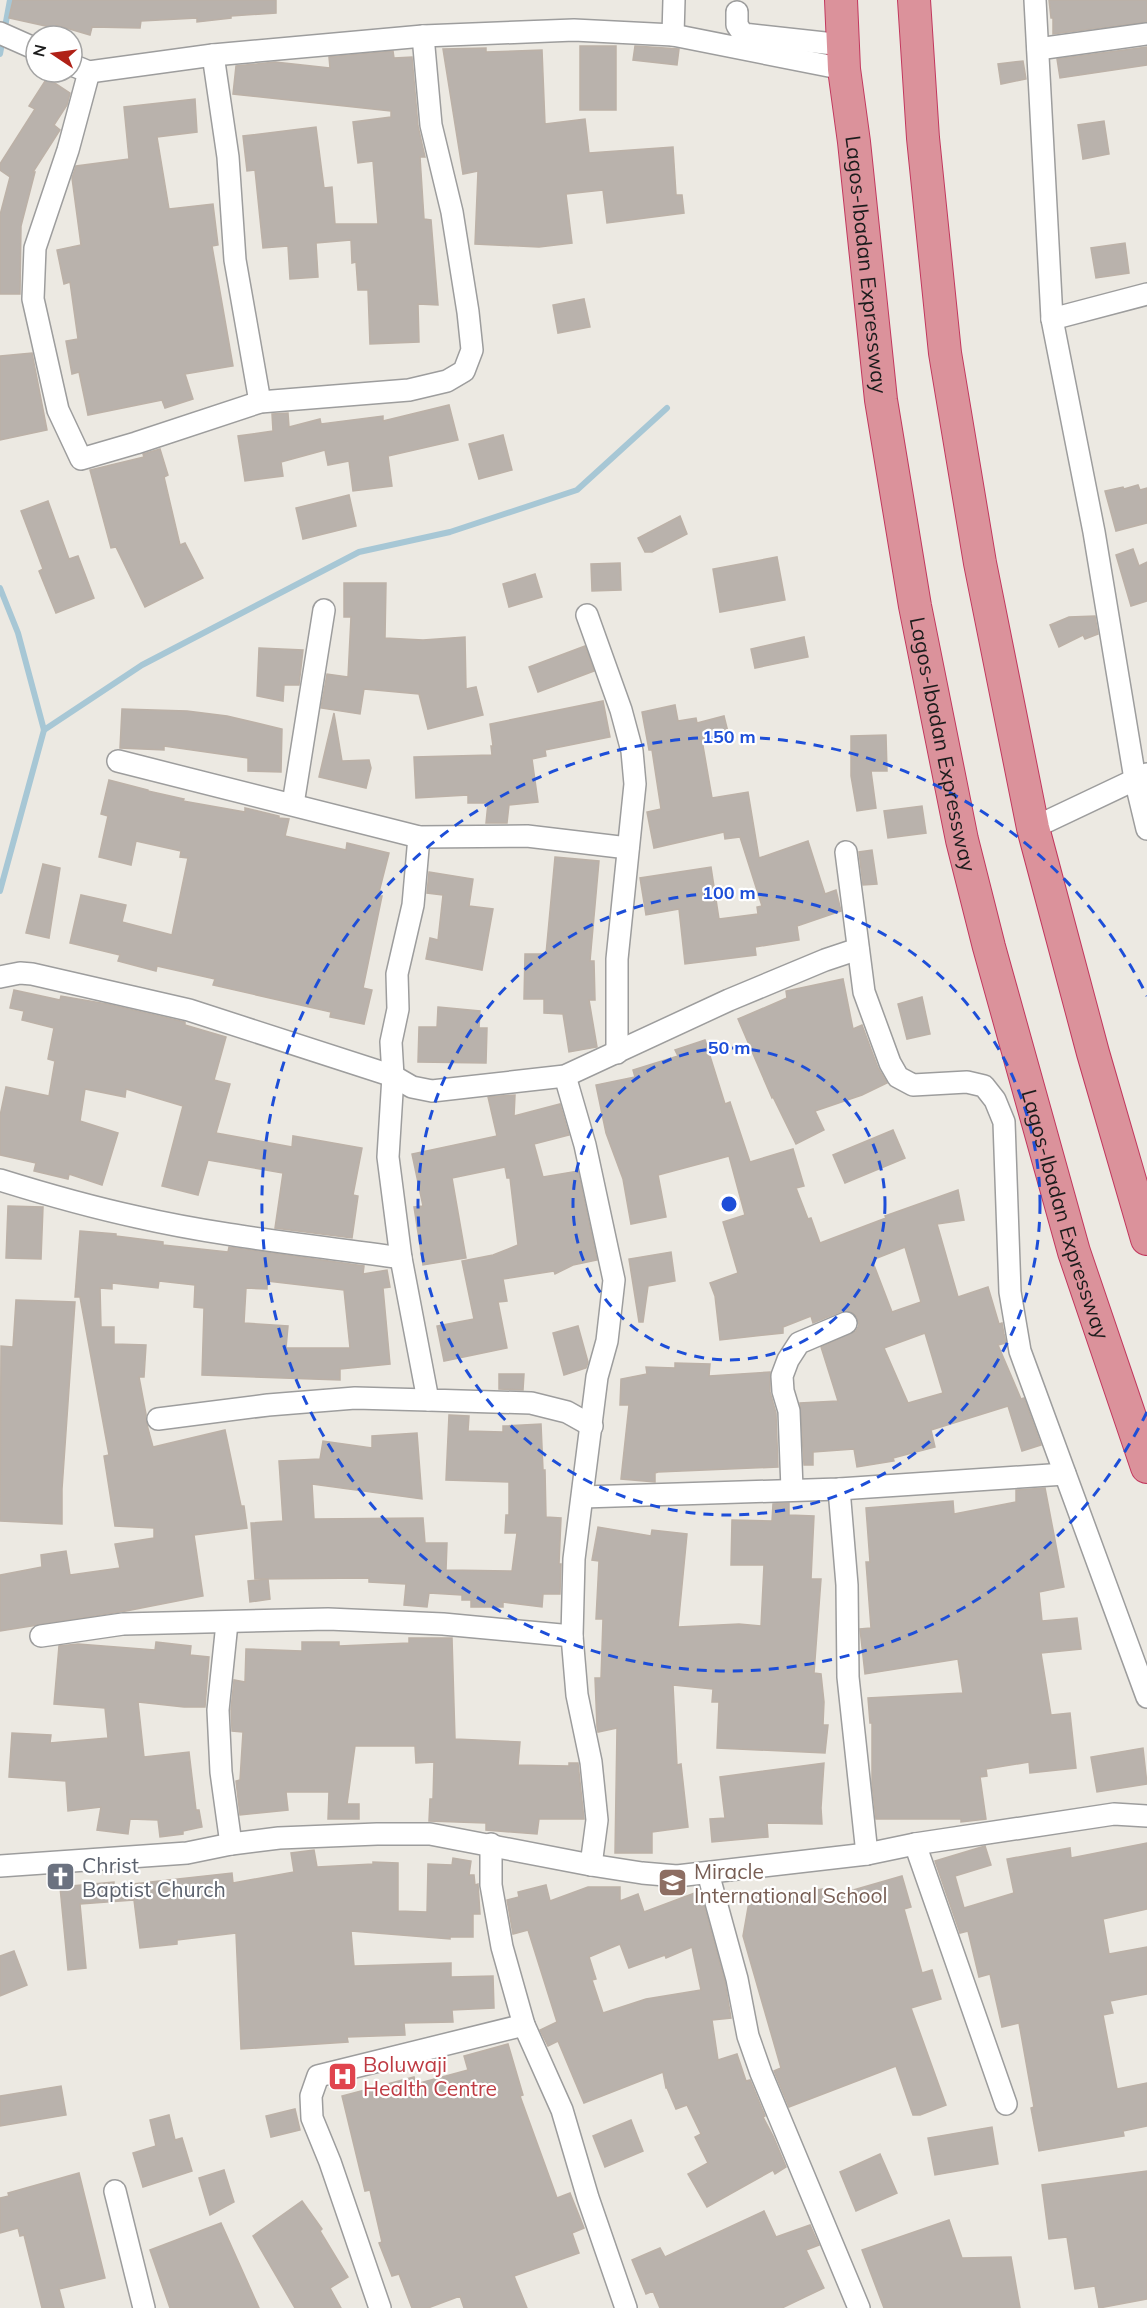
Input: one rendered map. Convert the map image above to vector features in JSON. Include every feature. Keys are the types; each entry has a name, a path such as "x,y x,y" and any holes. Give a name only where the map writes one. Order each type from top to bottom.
{"highway":[{"name":"Lagos-Ibadan Expressway","path":"841,0 844,57 881,399 915,606 962,840 989,947 1074,1252 1147,1467"},
{"path":"914,0 923,138 945,354 980,563 1034,828 1093,1053 1147,1239"}],"street":[{"path":"673,35 674,0"},
{"path":"1035,0 1053,319 1141,777 1147,829"},
{"path":"737,12 737,25 743,34 844,57"},
{"path":"84,69 423,36 574,30 673,35 844,57"},
{"path":"0,33 24,44"},
{"path":"1038,49 1147,34"},
{"path":"78,84 68,150 35,248 33,299 58,410 81,459 260,402 409,390 447,381 464,371 472,350 468,312 452,212 431,125 423,36"},
{"path":"213,55 228,157 235,260 260,402"},
{"path":"1053,319 1147,294"},
{"path":"293,804 324,610"},
{"path":"587,615 621,710 632,751 635,784 617,959 617,1053"},
{"path":"118,761 420,837 527,836 628,848"},
{"path":"1034,828 1141,777"},
{"path":"420,837 413,905 397,974 398,1009 391,1042 393,1076 388,1157 401,1258 428,1400"},
{"path":"846,852 864,992 890,1064 898,1077 913,1085 967,1082 984,1086 995,1100 1004,1122 1010,1292 1020,1352 1147,1697"},
{"path":"4,976 32,974 189,1010 393,1076 412,1087 432,1091 565,1076 729,1000 825,960 858,949"},
{"path":"565,1076 585,1145 614,1280 607,1341 597,1377 574,1559 572,1636 577,1695 591,1762 597,1820 591,1865"},
{"path":"0,1180 139,1218 401,1258"},
{"path":"792,1489 789,1411 783,1391 782,1376 788,1360 799,1343 846,1323"},
{"path":"158,1419 355,1398 531,1403 567,1412 592,1425"},
{"path":"583,1497 838,1489 1065,1474"},
{"path":"838,1489 847,1585 848,1677 867,1854"},
{"path":"41,1636 123,1624 328,1619 443,1623 572,1636"},
{"path":"227,1623 218,1710 221,1772 231,1844"},
{"path":"0,1866 186,1853 279,1838 430,1834 591,1865 677,1876 867,1854 915,1844 1114,1814 1147,1816"},
{"path":"491,1844 491,1885 502,1947 524,2025 562,2110 588,2198 626,2308"},
{"path":"915,1844 1006,2104"},
{"path":"708,1873 737,1979 748,2036 761,2073 859,2308"},
{"path":"380,2308 330,2162 312,2118 311,2096 318,2076 524,2025"},
{"path":"115,2191 144,2308"}],"building":[{"path":"13,0 276,0 276,13 231,16 231,18 197,22 197,18 141,21 140,28 92,27 90,35 84,33 84,24 37,24 9,18"},
{"path":"1049,0 1147,0 1147,22 1053,34 1053,18 1051,18"},
{"path":"580,46 616,46 616,110 580,110"},
{"path":"635,46 679,49 677,65 633,60"},
{"path":"1147,47 1147,65 1060,78 1057,59"},
{"path":"486,48 486,52 542,50 545,124 585,119 589,153 673,147 676,195 682,195 684,213 607,223 603,190 566,194 572,243 539,247 475,244 478,171 463,174 443,49"},
{"path":"393,51 394,58 412,57 418,126 425,157 420,157 424,219 431,220 438,305 418,304 419,342 370,344 368,290 358,290 356,262 352,263 351,240 316,243 318,277 290,279 288,246 263,248 255,170 247,171 243,136 316,127 324,188 332,187 335,224 378,224 373,161 358,163 353,122 391,117 391,111 233,94 236,66 275,62 330,68 329,57"},
{"path":"1023,61 1026,79 1001,84 998,64"},
{"path":"43,84 56,84 70,93 67,105 54,125 60,130 33,172 35,172 21,226 20,294 0,294 0,215 10,177 0,170 0,164 35,109 29,106"},
{"path":"195,99 197,132 157,137 169,209 213,204 218,245 212,246 233,366 185,374 193,399 165,408 162,400 88,415 79,372 72,374 66,341 78,339 70,282 64,284 57,250 81,245 72,178 76,166 129,159 124,107"},
{"path":"1104,121 1109,154 1083,159 1078,125"},
{"path":"1125,243 1129,273 1096,278 1091,248"},
{"path":"584,299 590,327 558,333 553,305"},
{"path":"32,353 47,430 0,440 0,356"},
{"path":"449,405 458,440 388,456 392,486 353,491 349,461 328,465 325,450 281,462 283,476 245,481 238,436 273,431 272,414 288,413 289,427 320,419 321,424 383,416 383,421"},
{"path":"503,435 512,470 479,479 469,444"},
{"path":"160,449 168,475 164,477 180,545 185,543 203,578 145,607 116,547 111,548 90,470 144,457 143,454"},
{"path":"1138,485 1140,490 1147,488 1147,523 1116,531 1105,491"},
{"path":"349,495 356,526 303,539 296,508"},
{"path":"48,501 69,559 78,556 94,598 56,613 39,571 43,569 21,511"},
{"path":"680,516 687,534 652,552 645,552 638,538"},
{"path":"1133,549 1139,566 1147,562 1147,601 1131,606 1116,555"},
{"path":"777,557 785,600 720,612 713,569"},
{"path":"620,563 621,590 592,591 591,564"},
{"path":"535,574 542,597 509,607 503,584"},
{"path":"344,583 386,583 385,638 423,640 465,637 466,689 476,687 483,715 428,729 419,694 364,689 360,714 321,708 327,674 348,677 351,617 344,617"},
{"path":"1095,616 1098,634 1085,639 1083,635 1059,647 1050,625 1069,617"},
{"path":"804,637 808,657 755,668 751,649"},
{"path":"585,646 594,671 538,692 529,667"},
{"path":"259,648 303,650 299,685 284,685 283,701 257,696"},
{"path":"603,701 610,737 545,750 546,756 532,759 538,802 509,805 507,823 486,823 488,803 468,803 468,795 416,798 414,757 492,755 490,724"},
{"path":"675,705 678,721 696,718 697,723 724,716 728,732 702,740 712,798 748,792 759,858 808,841 825,894 836,890 841,911 797,926 799,940 755,947 756,955 685,964 679,909 646,915 640,878 711,867 719,919 758,914 757,907 762,906 740,837 725,839 724,832 654,848 647,812 661,809 652,750 649,750 642,712"},
{"path":"122,709 187,711 227,716 282,729 281,772 248,771 248,758 164,746 164,750 120,748"},
{"path":"334,713 342,761 369,760 371,768 366,788 319,777"},
{"path":"886,735 887,771 871,771 876,808 857,811 851,776 851,736"},
{"path":"109,780 184,799 183,801 245,812 245,808 289,819 285,836 346,850 347,843 389,853 378,896 382,896 363,988 372,990 364,1024 330,1017 331,1012 213,985 215,979 157,966 156,971 118,961 120,955 70,943 81,895 126,905 122,922 172,935 188,858 180,857 181,851 136,841 131,865 99,857 108,816 101,814"},
{"path":"922,806 926,833 888,838 884,811"},
{"path":"872,850 877,884 863,885 859,852"},
{"path":"555,857 599,861 590,961 594,961 595,1000 589,1000 597,1047 569,1052 563,1014 544,1013 544,999 524,999 525,954 546,954"},
{"path":"43,864 60,868 49,938 26,933"},
{"path":"429,872 473,879 469,906 493,909 482,970 426,959 430,938 438,940 443,895 427,893"},
{"path":"843,979 853,1029 862,1025 878,1068 887,1083 862,1095 815,1111 824,1130 796,1144 772,1098 738,1019 787,998 786,991"},
{"path":"14,990 60,1000 61,996 107,1004 185,1022 185,1025 226,1037 214,1080 230,1084 216,1133 292,1147 293,1136 362,1148 353,1195 358,1196 352,1238 275,1228 283,1173 208,1160 198,1195 162,1186 183,1106 126,1089 125,1097 85,1089 80,1121 118,1133 102,1185 69,1174 68,1179 34,1171 36,1163 0,1155 0,1116 6,1087 49,1096 55,1061 48,1059 54,1028 22,1020 24,1011 10,1008"},
{"path":"922,997 930,1034 907,1039 898,1004"},
{"path":"438,1007 480,1011 479,1028 487,1028 486,1063 418,1062 419,1027 437,1027"},
{"path":"705,1040 725,1104 730,1102 750,1162 793,1149 804,1186 796,1188 820,1243 886,1218 885,1216 958,1190 964,1220 937,1224 958,1297 988,1287 999,1324 1002,1323 1006,1343 998,1345 1021,1399 1024,1398 1041,1445 1022,1451 1008,1406 931,1430 935,1447 893,1458 894,1461 857,1467 854,1449 813,1452 813,1465 804,1465 800,1403 838,1401 821,1347 856,1331 859,1325 857,1317 853,1313 842,1311 813,1323 811,1316 783,1327 783,1333 720,1340 715,1296 710,1283 738,1273 723,1222 745,1215 729,1156 658,1175 666,1217 631,1224 623,1179 606,1133 596,1085 635,1077 633,1070 678,1056 675,1050","holes":["905,1247 921,1302 892,1312 872,1260","925,1333 943,1393 908,1403 884,1348"]},
{"path":"515,1095 514,1116 560,1104 569,1135 534,1144 543,1177 578,1171 597,1260 573,1265 555,1274 554,1271 503,1279 507,1301 498,1302 507,1348 444,1361 437,1326 474,1319 462,1261 493,1255 518,1245 510,1178 507,1178 505,1167 452,1178 466,1258 423,1265 414,1207 423,1206 412,1154 497,1136 488,1097"},
{"path":"893,1130 905,1158 845,1183 833,1155"},
{"path":"8,1206 43,1207 41,1259 6,1258"},
{"path":"80,1231 116,1234 116,1236 163,1242 163,1245 228,1252 229,1247 364,1266 363,1274 387,1270 390,1287 383,1288 390,1364 340,1369 340,1380 202,1375 204,1308 194,1307 195,1285 159,1281 158,1288 112,1283 112,1289 100,1288 101,1327 114,1327 114,1344 146,1345 144,1377 139,1377 153,1447 225,1430 241,1506 244,1506 247,1528 194,1535 203,1596 0,1631 0,1575 42,1567 41,1555 66,1551 70,1575 120,1568 115,1544 154,1538 154,1528 115,1526 104,1456 109,1455 80,1297 75,1297","holes":["267,1281 344,1290 350,1348 286,1348 288,1326 244,1323 246,1288 267,1289"]},
{"path":"671,1252 675,1281 648,1286 643,1322 639,1322 629,1259"},
{"path":"16,1300 75,1302 62,1489 62,1524 0,1521 1,1346 13,1347"},
{"path":"578,1326 588,1362 586,1368 564,1375 553,1333"},
{"path":"675,1363 710,1364 709,1376 770,1372 770,1392 776,1413 778,1467 658,1472 655,1473 655,1482 621,1479 629,1405 620,1405 621,1379 647,1374 646,1367 675,1368"},
{"path":"499,1374 524,1374 523,1390 499,1389"},
{"path":"449,1415 469,1416 468,1431 503,1432 503,1426 541,1424 546,1517 561,1518 560,1594 543,1594 542,1607 503,1602 503,1607 471,1607 471,1600 462,1600 462,1595 429,1593 427,1607 404,1605 406,1584 369,1582 369,1578 255,1579 251,1523 283,1521 279,1461 320,1459 323,1441 372,1448 372,1436 417,1433 422,1499 312,1484 314,1519 423,1518 425,1543 447,1543 446,1570 512,1571 517,1533 505,1533 506,1515 509,1515 509,1482 446,1480"},
{"path":"1045,1488 1064,1587 1039,1592 1042,1621 1077,1618 1081,1649 1041,1653 1051,1715 1070,1713 1076,1768 1030,1773 1029,1762 986,1769 987,1776 980,1777 986,1819 961,1822 961,1819 876,1819 872,1784 872,1723 870,1723 868,1698 963,1693 958,1659 865,1674 860,1629 871,1628 866,1562 870,1562 866,1508 953,1501 954,1514 1016,1502 1016,1490"},
{"path":"789,1503 789,1515 814,1516 811,1579 821,1579 814,1673 821,1674 824,1702 823,1725 828,1725 825,1753 717,1748 719,1702 712,1702 713,1689 673,1685 677,1765 681,1764 688,1827 652,1832 652,1853 615,1853 617,1728 598,1732 597,1727 595,1678 601,1678 603,1619 596,1619 599,1561 592,1560 598,1527 651,1536 652,1530 687,1534 678,1627 739,1624 761,1626 764,1565 731,1565 732,1520 772,1521 773,1504"},
{"path":"268,1579 270,1599 250,1602 248,1581"},
{"path":"409,1638 452,1638 455,1739 520,1742 518,1765 569,1766 569,1763 578,1763 584,1819 539,1819 537,1834 486,1830 486,1823 429,1821 430,1799 433,1799 434,1762 416,1763 415,1746 355,1746 347,1804 359,1804 359,1819 328,1819 329,1792 286,1792 288,1810 240,1815 236,1781 240,1780 243,1732 232,1731 231,1709 234,1680 245,1682 246,1649 302,1651 302,1642 339,1642 339,1646 409,1643"},
{"path":"156,1642 191,1646 190,1655 209,1657 205,1707 138,1702 144,1757 189,1752 196,1810 199,1810 202,1827 183,1831 183,1834 160,1837 158,1820 130,1819 128,1834 97,1830 101,1807 68,1811 66,1781 9,1777 12,1733 51,1735 50,1743 108,1738 105,1708 54,1704 59,1646 78,1644 155,1650"},
{"path":"1143,1748 1147,1784 1097,1792 1091,1757"},
{"path":"824,1763 822,1824 767,1823 768,1837 712,1842 710,1819 725,1818 720,1777"},
{"path":"1147,1843 1147,1909 1103,1919 1109,1954 1147,1947 1147,1994 1110,2001 1113,2013 1103,2015 1117,2089 1147,2083 1147,2126 1123,2131 1124,2136 1039,2151 1031,2108 1034,2107 1019,2023 1002,2027 990,1974 979,1977 968,1931 960,1933 935,1861 985,1846 991,1865 955,1876 964,1908 1014,1893 1007,1859 1070,1848 1071,1858"},
{"path":"314,1850 317,1867 373,1864 373,1862 398,1863 398,1911 427,1912 428,1864 452,1865 453,1858 471,1861 469,1875 474,1875 475,1885 478,1884 480,1914 473,1914 473,1937 450,1937 450,1939 351,1931 354,1966 451,1963 451,1977 493,1976 494,2008 452,2010 453,2022 404,2023 405,2035 347,2037 348,2042 241,2049 236,1933 177,1940 177,1944 140,1948 134,1900 80,1904 86,1968 68,1970 60,1887 114,1882 114,1886 232,1873 233,1883 294,1872 291,1853"},
{"path":"902,1876 911,1907 904,1909 922,1973 932,1970 941,1999 911,2008 946,2105 920,2115 913,2115 896,2066 789,2107 774,2071 781,2068 743,1936 750,1896 793,1902 791,1894 828,1888 829,1897"},
{"path":"546,1885 550,1901 588,1887 620,1887 620,1901 638,1894 644,1912 700,1891 725,1982 731,2018 712,2020 718,2060 737,2054 746,2081 750,2080 765,2116 763,2117 786,2167 775,2174 773,2170 707,2207 688,2174 708,2163 695,2137 701,2134 687,2105 676,2109 666,2088 663,2072 584,2103 558,2041 548,2046 540,2030 557,2022 528,1930 513,1934 507,1900 519,1897 518,1892","holes":["620,1944 629,1968 665,1955 666,1958 692,1947 701,1990 646,1999 603,2013 592,1980 596,1979 589,1957"]},
{"path":"14,1951 27,1985 0,1996 0,1956"},
{"path":"508,2044 523,2095 520,2096 557,2198 570,2193 584,2228 572,2233 579,2253 514,2276 527,2308 464,2308 460,2296 428,2308 412,2308 399,2274 392,2276 379,2243 382,2242 370,2190 365,2191 342,2096 414,2077 416,2084 468,2070 464,2056"},
{"path":"61,2086 66,2115 0,2126 0,2096"},
{"path":"295,2109 300,2130 271,2137 266,2116"},
{"path":"169,2115 175,2140 182,2138 192,2171 143,2187 133,2153 156,2146 150,2120"},
{"path":"631,2120 643,2151 605,2167 593,2136"},
{"path":"992,2127 998,2164 935,2175 928,2138"},
{"path":"880,2154 897,2193 856,2211 840,2172"},
{"path":"224,2170 234,2202 210,2215 199,2178"},
{"path":"1147,2171 1147,2299 1099,2308 1095,2286 1075,2289 1067,2237 1049,2239 1042,2185"},
{"path":"79,2173 105,2278 59,2289 64,2308 42,2308 24,2235 20,2236 18,2228 0,2233 0,2198 9,2196 8,2193"},
{"path":"302,2201 322,2229 320,2231 348,2277 330,2288 341,2308 295,2308 253,2236"},
{"path":"764,2211 776,2237 810,2225 819,2245 806,2250 824,2288 782,2308 660,2308 653,2291 646,2294 632,2260 660,2248 665,2257"},
{"path":"949,2220 962,2258 1011,2257 1020,2308 884,2308 862,2250"},
{"path":"221,2223 259,2308 170,2308 150,2250"}],"waterway":[{"path":"0,54 10,0"},
{"path":"44,730 142,665 359,552 450,532 577,490 667,408"},
{"path":"0,588 18,633 44,730 0,891"}],"place":[{"name":"Christ Baptist Church","path":"61,1877"},
{"name":"Miracle International School","path":"673,1883"},
{"name":"Boluwaji Health Centre","path":"342,2076"}]}
